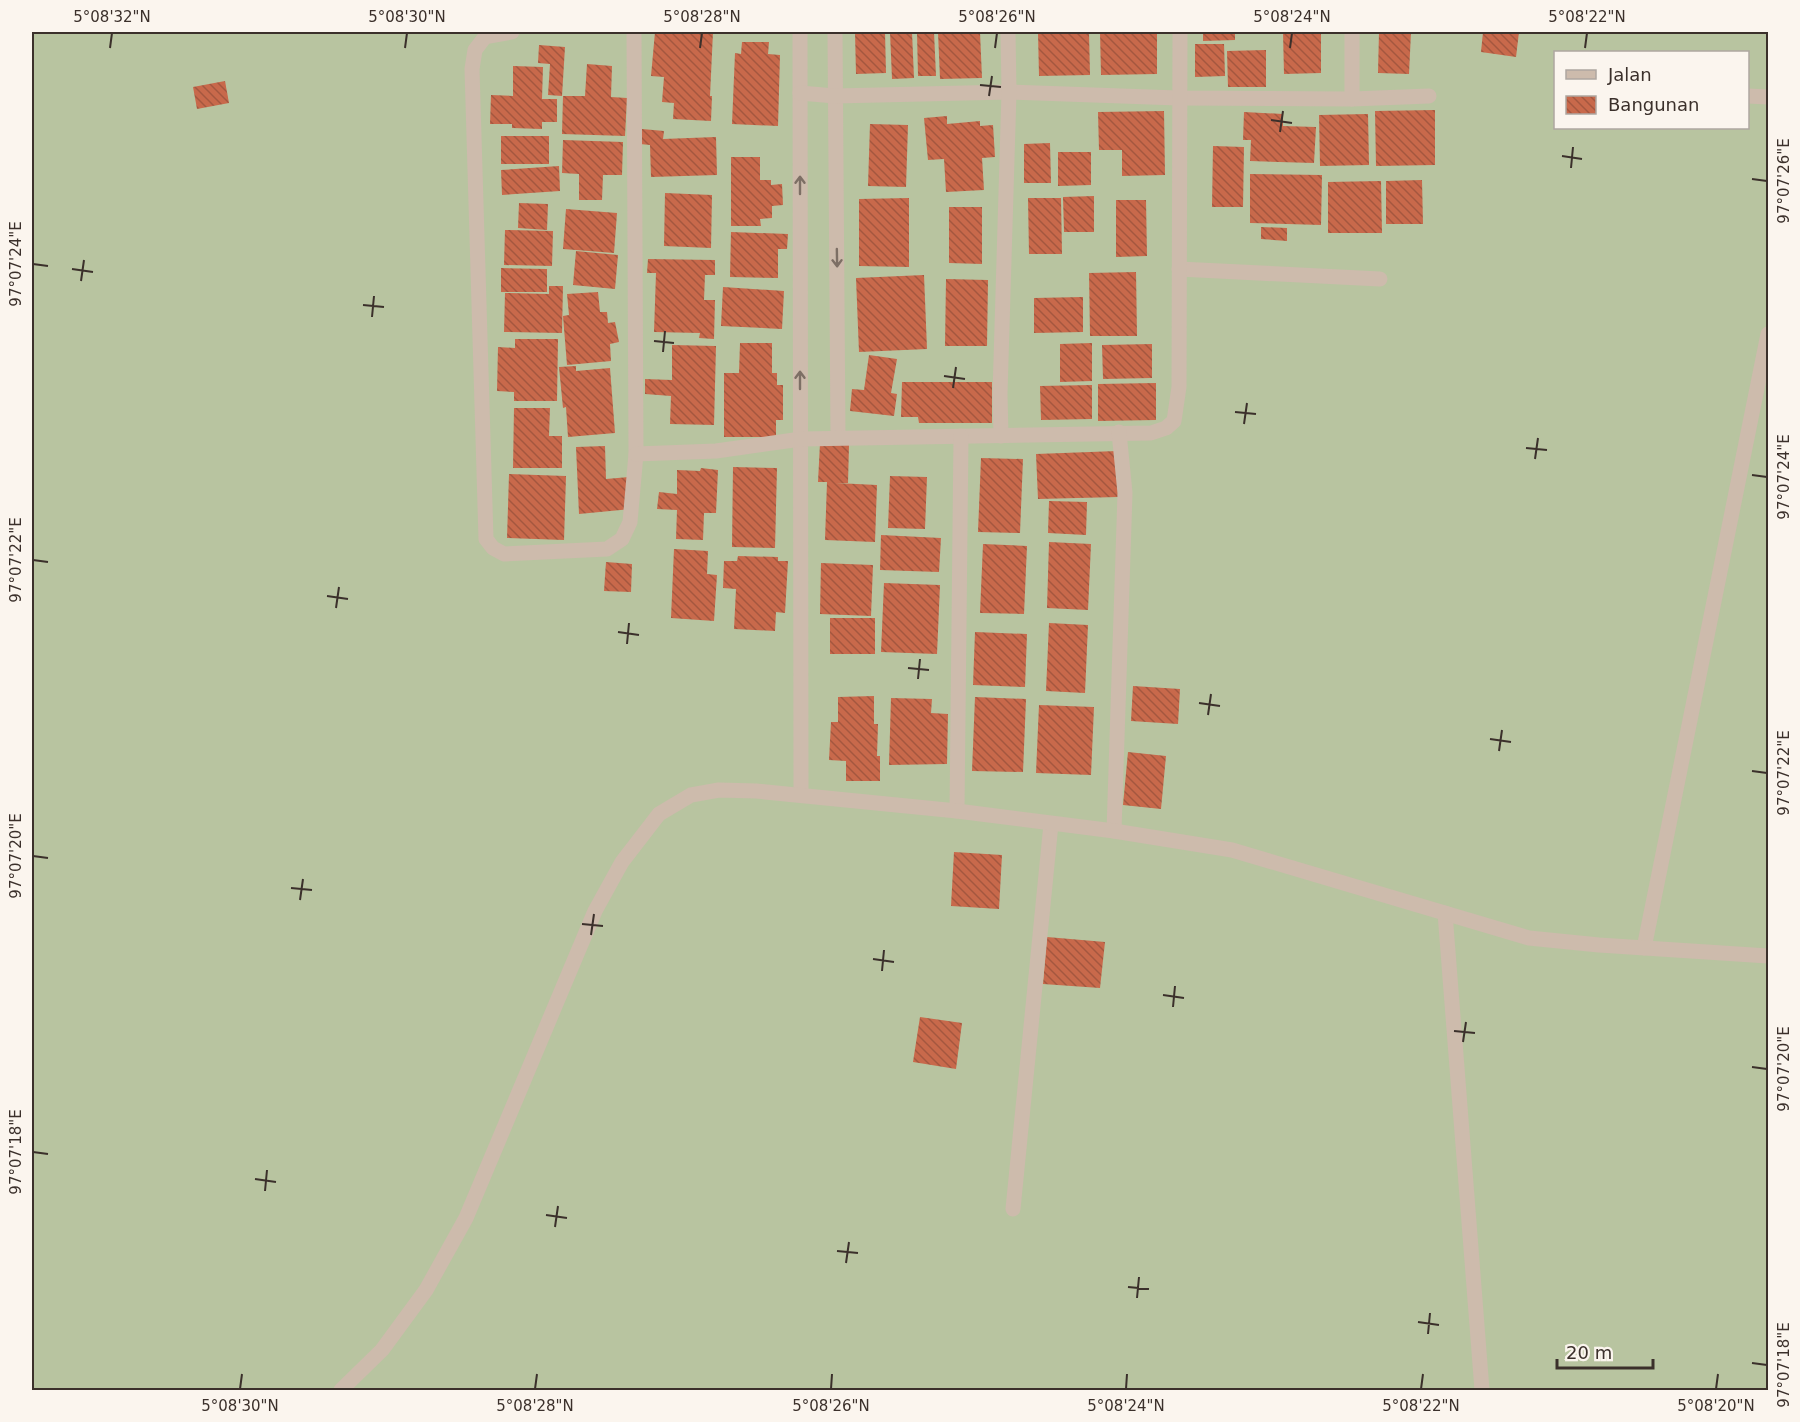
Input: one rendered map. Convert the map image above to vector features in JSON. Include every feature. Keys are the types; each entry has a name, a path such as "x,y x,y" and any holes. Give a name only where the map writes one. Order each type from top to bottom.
{"street":[{"path":"512,32 485,37 475,50 472,69 486,539 493,548 504,554 607,549 622,539 630,522 636,454 634,32"},
{"path":"800,32 801,795"},
{"path":"835,32 838,437"},
{"path":"1001,436 1000,394 1009,92 1008,32"},
{"path":"636,454 716,451 801,439 838,437 1151,433 1166,428 1174,421 1179,387 1180,32"},
{"path":"1352,32 1352,99"},
{"path":"800,93 835,96 1009,92 1179,98 1352,99 1429,96"},
{"path":"1749,96 1768,97"},
{"path":"1179,269 1380,279"},
{"path":"1644,948 1768,334"},
{"path":"1114,831 1125,493 1119,432"},
{"path":"957,811 961,436"},
{"path":"341,1390 382,1350 420,1299 466,1218 595,911 622,861 659,814 691,795 719,790 756,790 957,811 1114,831 1232,850 1528,938 1768,956"},
{"path":"1013,1209 1051,824"},
{"path":"1446,913 1482,1390"}],"green space":[{"path":"32,32 1768,32 1768,1390 32,1390"}],"building":[{"path":"655,32 713,32 711,121 673,119 674,103 662,102 664,77 651,76"},
{"path":"855,32 885,32 886,73 856,74"},
{"path":"890,32 912,32 914,78 892,79"},
{"path":"917,32 934,32 936,76 918,76"},
{"path":"938,32 980,32 982,78 940,79"},
{"path":"1038,32 1089,32 1090,75 1039,76"},
{"path":"1100,32 1157,32 1157,74 1101,75"},
{"path":"1203,32 1235,32 1235,40 1203,41"},
{"path":"1283,32 1321,32 1321,73 1284,74"},
{"path":"1379,32 1411,32 1409,74 1378,73"},
{"path":"1483,32 1519,32 1516,57 1481,52"},
{"path":"742,42 769,42 768,54 780,55 778,126 732,124 735,53 741,54"},
{"path":"1195,44 1224,44 1225,76 1195,77"},
{"path":"539,45 565,47 562,96 548,95 550,64 538,63"},
{"path":"1266,50 1266,87 1228,87 1227,51"},
{"path":"587,64 612,66 611,97 627,98 625,136 562,134 563,96 585,96"},
{"path":"513,66 543,67 542,99 557,99 557,122 542,122 542,129 512,128 512,124 490,124 491,95 513,96"},
{"path":"225,81 229,103 197,109 193,87"},
{"path":"1435,110 1435,165 1376,166 1375,111"},
{"path":"1164,111 1165,175 1122,176 1122,150 1099,150 1098,112"},
{"path":"1244,112 1283,114 1283,126 1316,127 1314,163 1250,161 1251,140 1243,140"},
{"path":"1368,114 1369,165 1320,166 1319,115"},
{"path":"947,116 947,124 980,121 980,126 993,125 995,157 982,158 984,190 946,192 944,159 928,160 924,118"},
{"path":"870,124 908,125 906,187 868,186"},
{"path":"642,129 664,131 663,139 716,137 717,175 651,177 650,145 640,144"},
{"path":"501,136 549,136 549,164 501,164"},
{"path":"563,140 623,142 622,175 603,175 602,200 579,200 579,174 562,173"},
{"path":"1050,143 1051,183 1024,183 1024,144"},
{"path":"1213,146 1244,147 1243,207 1212,207"},
{"path":"1058,152 1091,152 1091,185 1058,186"},
{"path":"731,157 760,157 760,180 771,180 771,185 782,184 783,205 772,206 772,218 760,219 761,226 731,226"},
{"path":"559,166 560,191 502,195 501,170"},
{"path":"1250,174 1322,175 1321,225 1250,223"},
{"path":"1422,180 1423,224 1386,224 1386,181"},
{"path":"1381,181 1382,233 1328,233 1328,182"},
{"path":"665,193 712,195 711,248 664,246"},
{"path":"1094,196 1094,232 1064,232 1063,197"},
{"path":"909,198 909,267 859,266 859,199"},
{"path":"1028,198 1061,198 1062,254 1029,254"},
{"path":"1116,200 1146,200 1147,256 1116,257"},
{"path":"519,203 548,204 547,230 518,228"},
{"path":"949,207 982,207 982,264 949,263"},
{"path":"566,209 617,213 614,253 563,249"},
{"path":"1261,227 1287,228 1287,241 1261,239"},
{"path":"505,230 553,231 552,266 504,265"},
{"path":"731,232 788,234 787,249 778,249 778,278 730,277"},
{"path":"576,251 618,255 615,289 573,285"},
{"path":"648,259 715,260 715,275 705,275 704,300 715,300 714,339 699,338 700,333 654,332 656,273 647,273"},
{"path":"501,268 547,269 547,292 501,292"},
{"path":"1136,272 1137,336 1090,336 1089,273"},
{"path":"924,275 927,349 859,352 856,278"},
{"path":"946,279 988,280 987,346 945,346"},
{"path":"549,286 563,286 562,333 504,332 505,293 549,294"},
{"path":"723,287 784,291 782,329 721,326"},
{"path":"598,292 600,312 607,312 608,323 615,322 619,342 610,344 611,361 567,365 563,316 569,315 567,294"},
{"path":"1083,297 1083,332 1034,333 1034,298"},
{"path":"515,339 558,339 557,401 514,401 514,392 497,391 498,347 515,348"},
{"path":"740,343 772,343 772,373 777,373 777,385 783,385 783,420 776,420 776,437 724,437 724,373 739,373"},
{"path":"1092,343 1092,381 1060,382 1060,344"},
{"path":"1152,344 1152,378 1103,379 1102,345"},
{"path":"672,345 716,346 714,425 670,424 671,396 645,394 645,379 672,380"},
{"path":"869,355 897,359 891,393 897,394 894,416 850,411 852,389 864,390"},
{"path":"576,366 576,371 610,368 615,433 568,437 566,407 563,408 559,367"},
{"path":"902,382 992,382 992,423 919,423 918,417 901,417"},
{"path":"1156,383 1156,420 1098,421 1098,384"},
{"path":"1092,385 1092,419 1041,420 1040,386"},
{"path":"514,408 550,408 549,436 562,436 562,468 513,468"},
{"path":"820,443 849,445 848,483 836,483 877,485 875,542 825,540 827,482 818,482"},
{"path":"605,446 606,479 629,477 631,509 579,514 576,447"},
{"path":"1117,451 1118,497 1038,499 1036,454"},
{"path":"981,458 1023,459 1020,533 978,532"},
{"path":"733,467 777,468 775,548 732,547"},
{"path":"701,468 718,470 716,513 704,513 703,540 676,539 677,510 657,509 659,492 677,494 677,470 700,471"},
{"path":"509,474 566,476 564,540 507,538"},
{"path":"890,476 927,477 925,529 888,528"},
{"path":"1049,501 1087,502 1086,535 1048,533"},
{"path":"881,535 941,538 939,572 880,570"},
{"path":"1049,542 1091,544 1088,610 1047,608"},
{"path":"983,544 1027,546 1024,614 980,613"},
{"path":"674,549 708,551 707,574 717,575 714,621 671,618"},
{"path":"738,556 778,557 778,561 788,561 785,613 776,612 775,631 734,629 736,589 723,588 724,561 737,561"},
{"path":"606,562 632,564 631,592 604,591"},
{"path":"821,563 873,565 871,616 820,614"},
{"path":"884,583 940,585 937,654 881,652"},
{"path":"830,618 875,618 875,654 830,654"},
{"path":"1049,623 1088,625 1085,693 1046,691"},
{"path":"975,632 1027,634 1025,687 973,685"},
{"path":"1133,686 1180,689 1178,724 1131,721"},
{"path":"874,696 874,724 878,724 877,756 880,756 880,781 846,781 846,761 829,760 831,722 838,722 838,697"},
{"path":"975,697 1026,699 1023,772 972,771"},
{"path":"891,698 932,699 931,713 948,714 947,764 889,765"},
{"path":"1039,705 1094,707 1091,775 1036,773"},
{"path":"1128,752 1166,756 1161,809 1123,805"},
{"path":"954,852 1002,855 999,909 951,906"},
{"path":"1047,937 1105,942 1100,988 1043,984"},
{"path":"920,1017 962,1023 956,1069 913,1062"}]}
